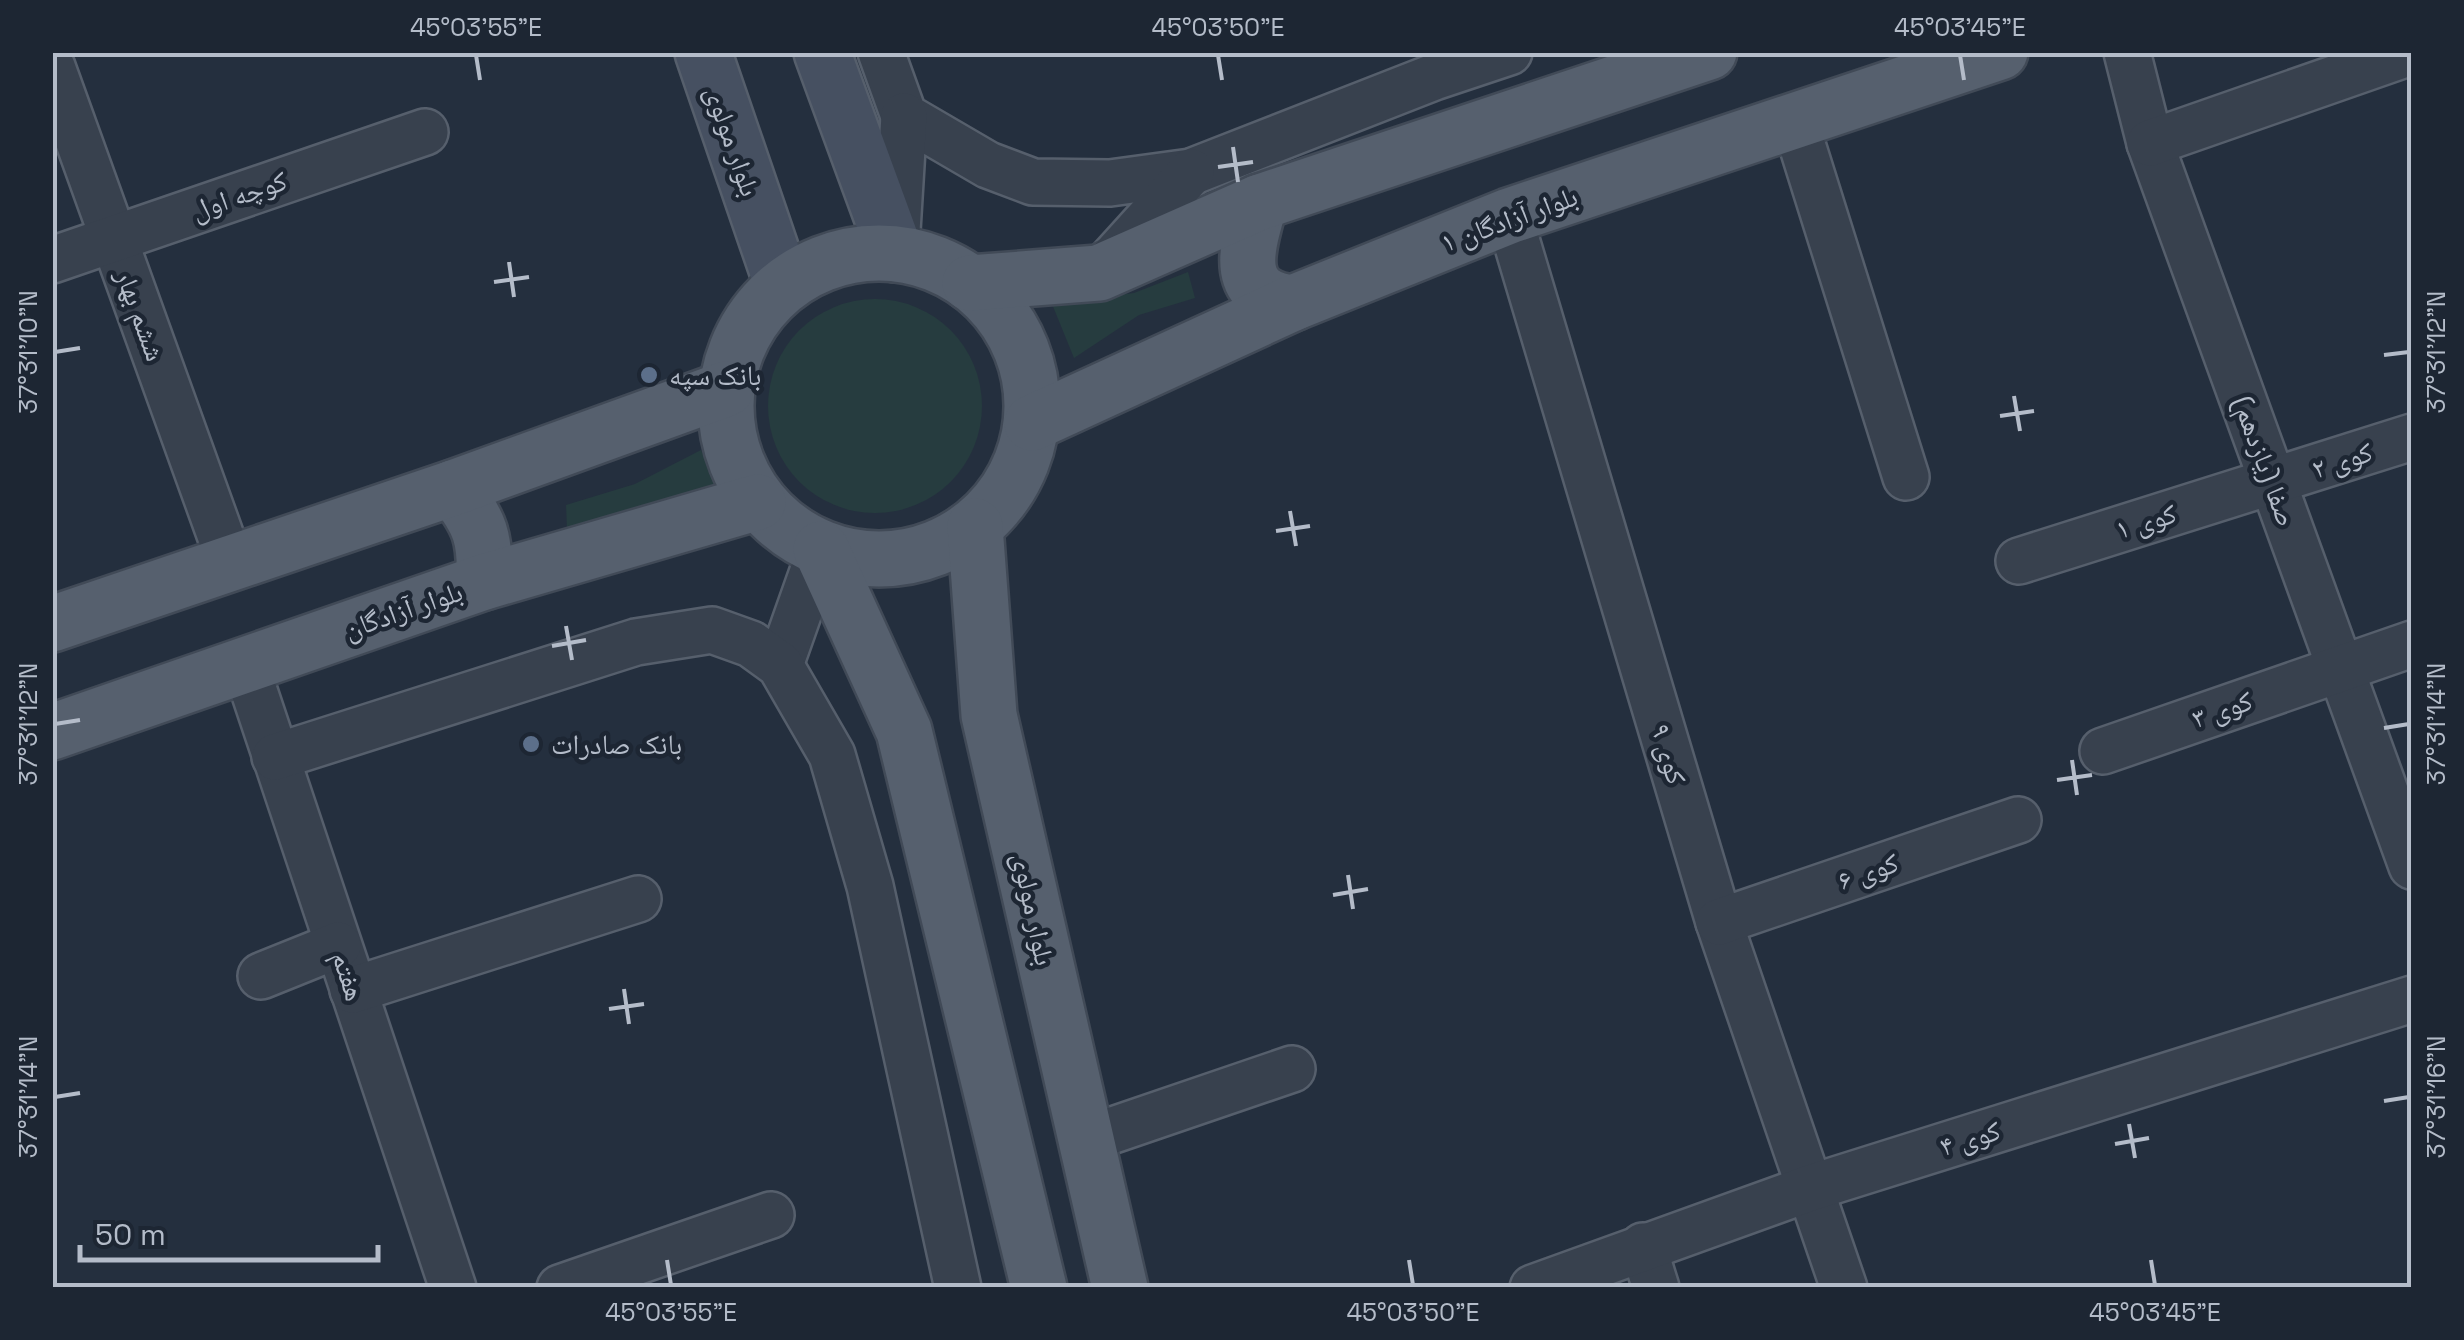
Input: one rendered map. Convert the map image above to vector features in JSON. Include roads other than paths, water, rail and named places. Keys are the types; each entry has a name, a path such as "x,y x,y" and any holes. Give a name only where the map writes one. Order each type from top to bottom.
{"main road":[{"name":"بلوار مولوی","path":"703,52 783,286"},
{"path":"822,52 896,254"},
{"path":"970,283 1098,273 1260,202 1709,52"},
{"name":"بلوار آزادگان ۱","path":"1032,424 1293,303 1509,216 2000,52"},
{"path":"1260,202 1245,254 1248,274 1260,291 1278,301 1293,303"},
{"path":"896,254 935,264 970,283 999,310 1020,345 1031,383 1032,424 1022,462 1003,498 974,526 948,544 916,555 885,560 852,558 821,549 786,530 758,502 738,468 726,430 726,390 735,350 755,316 783,286 817,266 856,255 896,254"},
{"path":"52,624 453,488 726,390"},
{"path":"453,488 476,516 486,554 484,582"},
{"name":"بلوار آزادگان","path":"52,732 484,582 758,502"},
{"name":"بلوار مولوی","path":"974,526 988,716 1120,1288"},
{"path":"821,549 904,731 1039,1288"},
{"path":"924,812 944,788 958,780 984,779 1008,790"}],"street":[{"path":"881,52 904,116 896,254"},
{"path":"904,116 988,165 1034,182 1110,183 1191,172 1429,65 1508,52"},
{"name":"صفا (یازدهم)","path":"2128,52 2150,143 2412,866"},
{"path":"2150,143 2410,52"},
{"name":"ششم بهار","path":"52,68 230,562"},
{"path":"1795,122 1906,477"},
{"name":"کوچه اول","path":"52,260 425,132"},
{"path":"1098,273 1191,172"},
{"name":"کوی ۹","path":"1509,216 1719,922 1844,1288"},
{"name":"کوی ۲","path":"2272,482 2412,437"},
{"name":"کوی ۱","path":"2020,561 2272,482"},
{"path":"780,665 821,549"},
{"path":"275,756 636,642 712,630 750,644 780,665 832,755 860,849 958,1288"},
{"path":"2340,668 2412,644"},
{"name":"هفتم","path":"244,664 453,1288"},
{"name":"کوی ۳","path":"2104,751 2340,668"},
{"name":"کوی ۶","path":"1719,922 2018,820"},
{"path":"354,990 638,899"},
{"path":"262,976 338,944"},
{"name":"کوی ۴","path":"1533,1288 1650,1267 1810,1188 2412,999"},
{"path":"1084,1140 1292,1069"},
{"path":"560,1288 771,1216"}],"place":[{"name":"بانک سپه","path":"649,375"},
{"name":"بانک صادرات","path":"531,744"}]}
